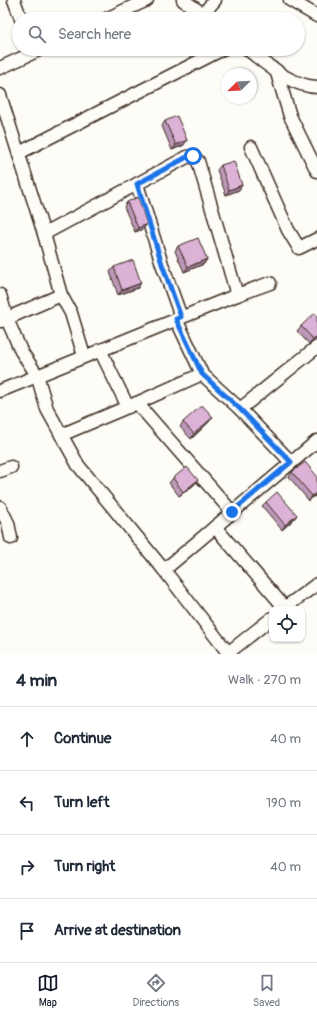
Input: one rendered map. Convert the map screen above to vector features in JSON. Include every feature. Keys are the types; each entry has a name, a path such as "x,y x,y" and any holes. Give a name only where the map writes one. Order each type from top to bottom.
{"street":[{"path":"14,0 18,12"},
{"path":"121,12 147,0"},
{"path":"183,0 201,12"},
{"path":"209,12 215,0"},
{"path":"290,0 317,16"},
{"path":"0,68 24,56"},
{"path":"19,153 209,56"},
{"path":"257,56 295,83 309,87 317,87"},
{"path":"276,70 290,116 317,171"},
{"path":"0,95 44,234 61,294 71,313 84,356"},
{"path":"251,147 288,230 299,248 317,239"},
{"path":"44,234 187,157 193,156 196,158 237,294"},
{"path":"137,184 178,318 202,374 240,409 291,462"},
{"path":"0,390 237,294 270,283"},
{"path":"4,320 61,294"},
{"path":"0,295 4,320 37,375 47,409 78,465 164,570 228,654 269,620"},
{"path":"240,409 317,347"},
{"path":"100,350 133,405 232,512"},
{"path":"60,434 133,405 202,374"},
{"path":"164,570 317,441"},
{"path":"0,471 11,466"},
{"path":"0,507 8,523 11,538"},
{"path":"215,527 282,606"},
{"path":"287,606 317,584"}],"building":[{"path":"177,116 187,140 176,145 165,121"},
{"path":"234,161 242,185 229,190 221,165"},
{"path":"138,197 147,224 138,228 127,202"},
{"path":"198,238 207,259 188,267 178,246"},
{"path":"133,260 141,283 122,290 114,267"},
{"path":"315,313 317,316 317,337 313,339 301,326"},
{"path":"202,405 213,417 194,434 183,422"},
{"path":"305,462 317,476 317,492 312,496 292,472"},
{"path":"187,467 198,480 183,492 173,478"},
{"path":"277,492 297,515 285,525 266,502"}],"route":[{"path":"193,156 187,157 137,184 162,264 181,317 176,319 202,374 240,409 291,462 232,512"}]}
